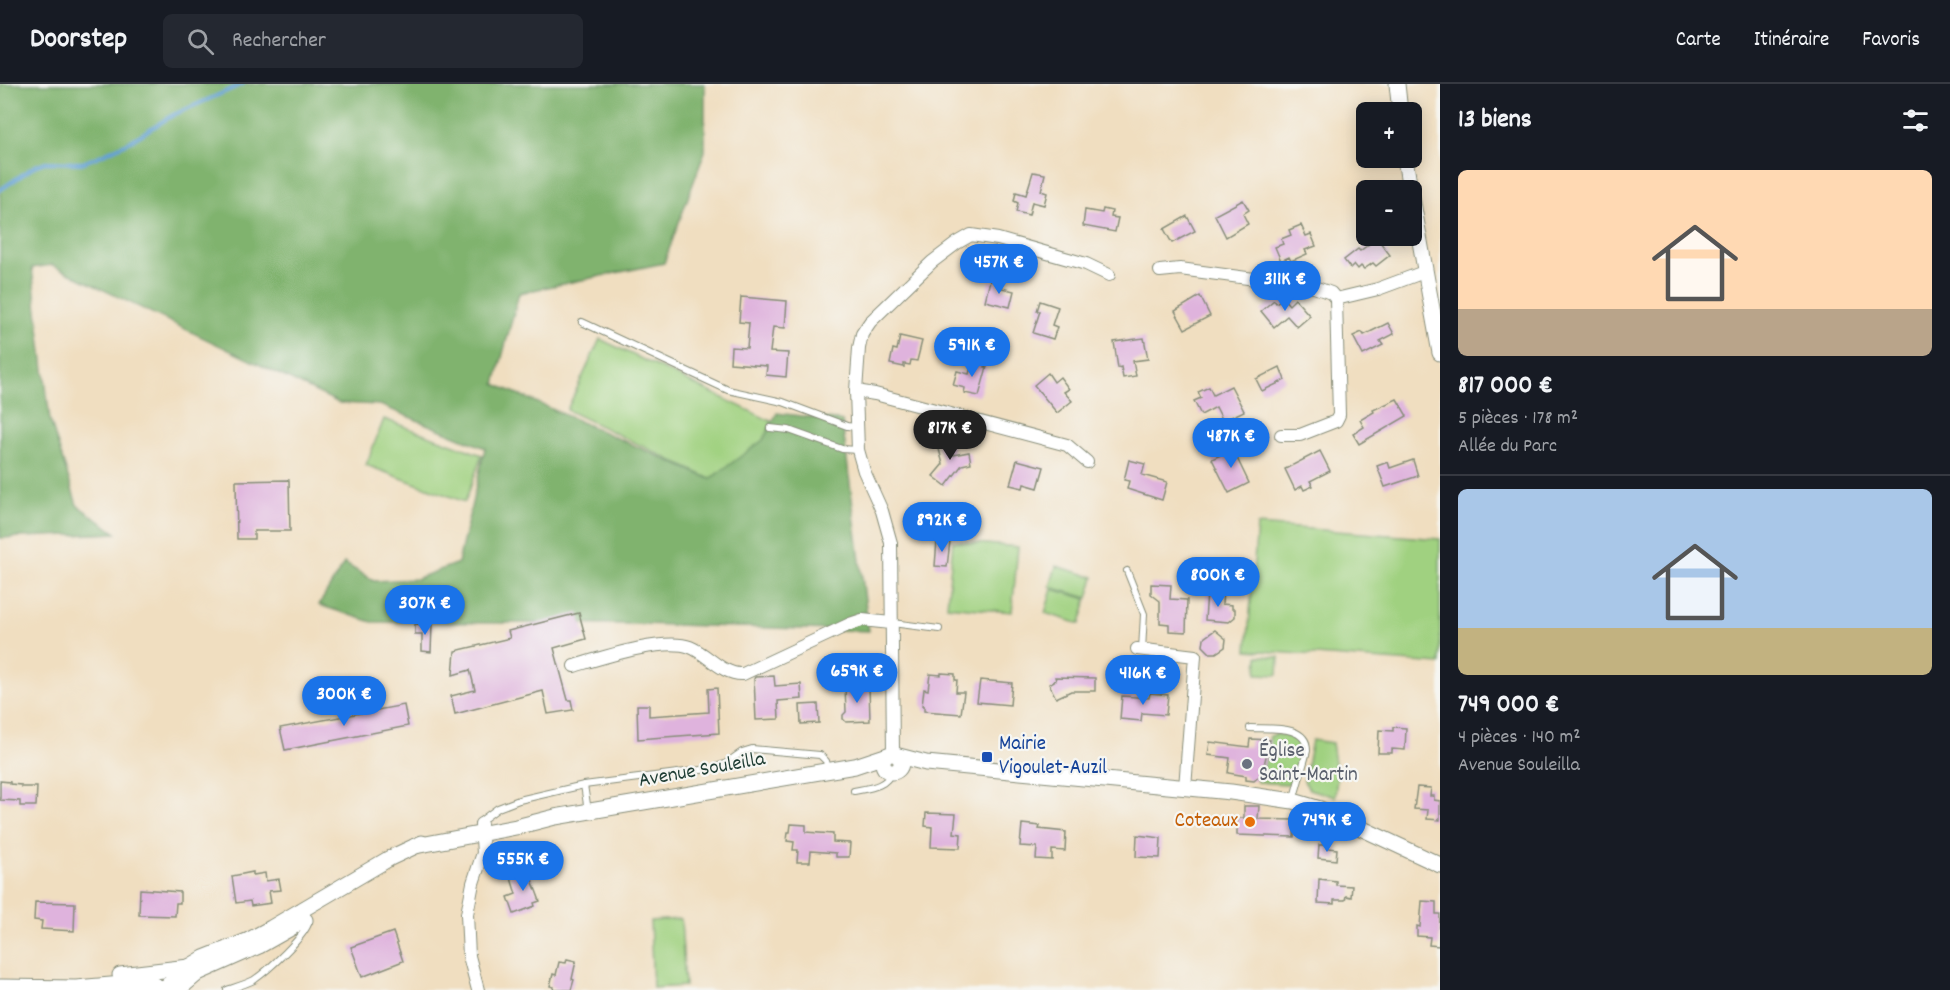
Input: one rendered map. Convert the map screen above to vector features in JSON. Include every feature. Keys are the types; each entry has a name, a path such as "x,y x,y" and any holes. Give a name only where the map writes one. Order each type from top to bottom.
{"street":[{"path":"1397,84 1399,102"},
{"path":"1109,275 1086,264 998,239 971,235 932,262 870,322 862,334 856,392 858,450 864,471 882,511 891,543 892,763 926,763 1250,794 1293,801 1320,809 1440,865"},
{"path":"1420,246 1440,353"},
{"path":"1160,271 1180,269 1314,286 1331,293 1336,299 1339,416 1336,421 1300,435 1281,435"},
{"path":"1336,299 1377,290 1424,272"},
{"path":"856,392 875,394 1067,445 1087,462"},
{"path":"574,666 629,650 677,643 701,651 734,674 743,674 850,624 868,620 891,623"},
{"path":"1140,649 1195,656 1185,788"},
{"name":"Avenue Souleilla","path":"305,914 333,893 390,858 436,837 481,829 516,819 555,817 828,770 892,763"},
{"path":"478,990 469,956 467,914 473,883 483,853 481,829"},
{"path":"170,988 189,967 204,958 305,914"},
{"path":"0,987 132,987 146,982 170,988 259,946 305,914"},
{"path":"43,987 158,969 189,967"},
{"path":"158,969 168,974 170,988"}],"lane":[{"path":"582,322 728,390 783,402 847,426 856,427"},
{"path":"770,428 789,430 842,450 858,450"},
{"path":"1127,571 1144,614 1140,649"},
{"path":"891,623 939,628"},
{"path":"1250,728 1289,730 1305,737 1308,743 1307,751 1293,801"},
{"path":"481,829 482,820 498,808 519,800 584,785 709,769 725,764 742,752 752,749 820,755 826,761 828,770"},
{"path":"855,791 878,786 889,778 892,763"},
{"path":"584,785 588,812"},
{"path":"227,990 252,981 269,968 309,925 305,914"}],"green space":[{"path":"0,84 705,84 705,151 664,263 519,293 495,384 710,479 763,440 777,413 842,421 869,631 640,624 372,622 319,605 344,563 374,581 416,579 458,563 485,448 380,405 339,403 52,265 32,268 50,420 77,505 116,533 0,538"},
{"path":"600,339 773,422 764,440 710,479 567,410"},
{"path":"384,419 482,455 465,502 366,465"},
{"path":"1257,525 1440,539 1440,664 1247,650"},
{"path":"953,541 1018,547 1012,612 947,606"},
{"path":"1056,566 1094,577 1088,598 1050,587"},
{"path":"1052,589 1087,599 1080,624 1045,613"},
{"path":"1258,656 1279,657 1278,675 1257,674"},
{"path":"1277,734 1296,738 1303,744 1296,777 1288,784 1257,782 1256,774 1263,769 1270,736"},
{"path":"1312,740 1332,743 1337,778 1335,797 1309,789 1304,781"},
{"path":"681,919 685,986 653,988 650,921"}],"building":[{"path":"1033,172 1045,174 1041,191 1047,193 1044,205 1032,202 1029,215 1016,212 1018,203 1014,201 1016,192 1026,195"},
{"path":"1243,200 1249,210 1243,214 1248,224 1226,237 1215,215"},
{"path":"1103,209 1112,211 1111,217 1118,218 1115,232 1083,226 1085,210 1102,213"},
{"path":"1187,216 1195,231 1172,243 1164,229"},
{"path":"1301,225 1306,236 1311,234 1316,246 1305,250 1307,254 1291,261 1289,257 1281,261 1275,247 1283,244 1281,239 1291,235 1289,230"},
{"path":"1367,246 1383,246 1390,255 1376,266 1373,263 1364,269 1361,266 1358,269 1354,264 1350,268 1344,260 1358,249 1360,251"},
{"path":"990,280 999,283 998,287 1014,291 1010,307 985,301"},
{"path":"1200,296 1210,316 1185,329 1175,311"},
{"path":"741,297 787,301 785,328 773,327 770,352 788,353 786,377 766,375 767,366 730,363 731,347 747,348 749,323 739,322"},
{"path":"1283,298 1289,305 1295,299 1310,316 1297,327 1287,316 1274,327 1261,311 1274,300 1276,303"},
{"path":"1040,301 1058,307 1052,325 1057,327 1053,339 1033,333 1040,311 1037,311"},
{"path":"1388,323 1394,334 1380,341 1383,345 1363,355 1353,336 1362,332 1364,335"},
{"path":"900,336 922,341 917,361 911,360 910,365 904,364 904,367 890,364 893,349 897,350"},
{"path":"1144,338 1148,359 1133,361 1136,376 1123,378 1121,367 1118,368 1114,342"},
{"path":"974,357 986,361 985,367 987,367 979,396 964,393 965,388 953,385 957,371 969,374"},
{"path":"1280,367 1285,380 1262,391 1256,379"},
{"path":"1048,373 1054,382 1060,377 1069,389 1064,392 1072,401 1057,413 1034,385"},
{"path":"1231,386 1244,411 1223,421 1216,407 1201,415 1194,401 1201,398 1198,392 1209,387 1213,395"},
{"path":"1397,399 1407,416 1359,444 1353,434 1364,427 1360,420 1374,412 1373,410"},
{"path":"950,435 953,455 969,452 971,463 962,465 946,486 933,476 943,464 936,438"},
{"path":"1238,442 1242,451 1235,454 1249,483 1229,493 1212,459 1229,451 1227,447"},
{"path":"1320,451 1330,471 1310,481 1313,486 1304,490 1302,486 1295,490 1285,469"},
{"path":"1017,460 1044,467 1038,488 1024,484 1023,488 1010,485"},
{"path":"1129,460 1145,464 1142,475 1167,482 1162,500 1127,489 1129,481 1124,480"},
{"path":"1413,460 1418,476 1385,487 1377,466 1388,462 1390,468"},
{"path":"289,480 290,531 254,531 254,539 237,539 236,481"},
{"path":"937,540 950,541 947,567 935,566"},
{"path":"1151,584 1171,585 1170,599 1187,600 1186,632 1169,631 1169,624 1160,623 1160,601 1151,594"},
{"path":"1223,591 1222,604 1232,605 1232,609 1235,609 1235,617 1229,622 1205,620 1207,592"},
{"path":"579,613 586,639 554,648 568,700 571,700 573,710 548,714 543,691 455,714 451,696 475,690 470,670 453,675 455,651 510,638 508,631"},
{"path":"415,624 432,625 431,652 422,651 422,634 415,634"},
{"path":"1215,630 1226,639 1225,647 1216,653 1210,653 1203,646 1204,638"},
{"path":"941,673 955,674 956,692 964,692 961,714 924,711 924,706 922,706 924,689 928,690 930,674 941,675"},
{"path":"774,676 775,686 801,684 802,699 778,701 779,719 756,720 754,679 755,677"},
{"path":"1055,677 1095,678 1095,691 1071,691 1056,698 1049,684 1056,680"},
{"path":"980,680 1012,683 1010,705 977,702"},
{"path":"869,685 870,721 846,722 843,719 846,712 845,686"},
{"path":"717,688 719,733 638,739 637,705 649,705 649,716 709,712 708,689"},
{"path":"1150,693 1168,695 1166,715 1142,713 1141,721 1120,719 1122,696 1149,698"},
{"path":"818,704 819,723 801,724 800,705"},
{"path":"404,705 408,726 285,750 280,728"},
{"path":"1393,727 1406,728 1405,750 1392,749 1392,753 1378,753 1379,730 1393,731"},
{"name":"Église Saint-Martin","path":"1250,739 1270,740 1263,769 1265,771 1254,781 1246,780 1246,776 1228,773 1230,758 1208,755 1210,742 1249,747"},
{"path":"0,781 21,785 21,787 37,787 36,806 20,806 20,801 0,800"},
{"path":"1417,787 1431,788 1430,796 1440,801 1440,820 1427,819 1428,810 1414,809"},
{"path":"1244,806 1259,806 1258,819 1295,820 1294,837 1237,835 1237,818 1244,818"},
{"path":"926,813 956,814 954,833 961,834 960,848 931,847 932,827 925,826"},
{"path":"791,824 806,825 806,832 833,834 833,842 850,843 849,857 836,857 836,853 811,851 810,862 797,862 798,850 793,850 794,842 787,841"},
{"path":"1022,824 1040,826 1039,829 1066,832 1065,851 1052,850 1052,860 1036,859 1037,847 1020,846"},
{"path":"1137,835 1161,838 1160,858 1136,857"},
{"path":"1319,845 1328,845 1328,848 1337,849 1336,860 1318,858"},
{"path":"528,869 540,901 534,903 535,906 514,914 508,897 516,894 510,875"},
{"path":"253,872 253,875 265,873 266,881 279,879 281,890 269,891 271,903 251,906 250,901 236,903 232,876"},
{"path":"1319,879 1336,881 1336,885 1352,886 1351,897 1346,896 1345,900 1334,900 1334,904 1318,903"},
{"path":"140,889 180,892 180,903 176,903 175,916 139,915"},
{"path":"1422,901 1436,902 1436,914 1440,914 1439,946 1429,945 1430,937 1417,936"},
{"path":"35,902 75,903 74,931 41,929 42,921 34,920"},
{"path":"393,932 403,961 362,977 351,947"},
{"path":"567,959 576,961 571,990 553,990 554,987 550,986 553,974 556,975 559,962 566,963"}],"waterway":[{"path":"0,190 35,166 45,162 82,163 97,157 129,142 173,115 243,84"}],"place":[{"name":"Mairie Vigoulet-Auzil","path":"987,757"},
{"name":"Église Saint-Martin","path":"1247,764"},
{"name":"Coteaux","path":"1250,822"}]}
